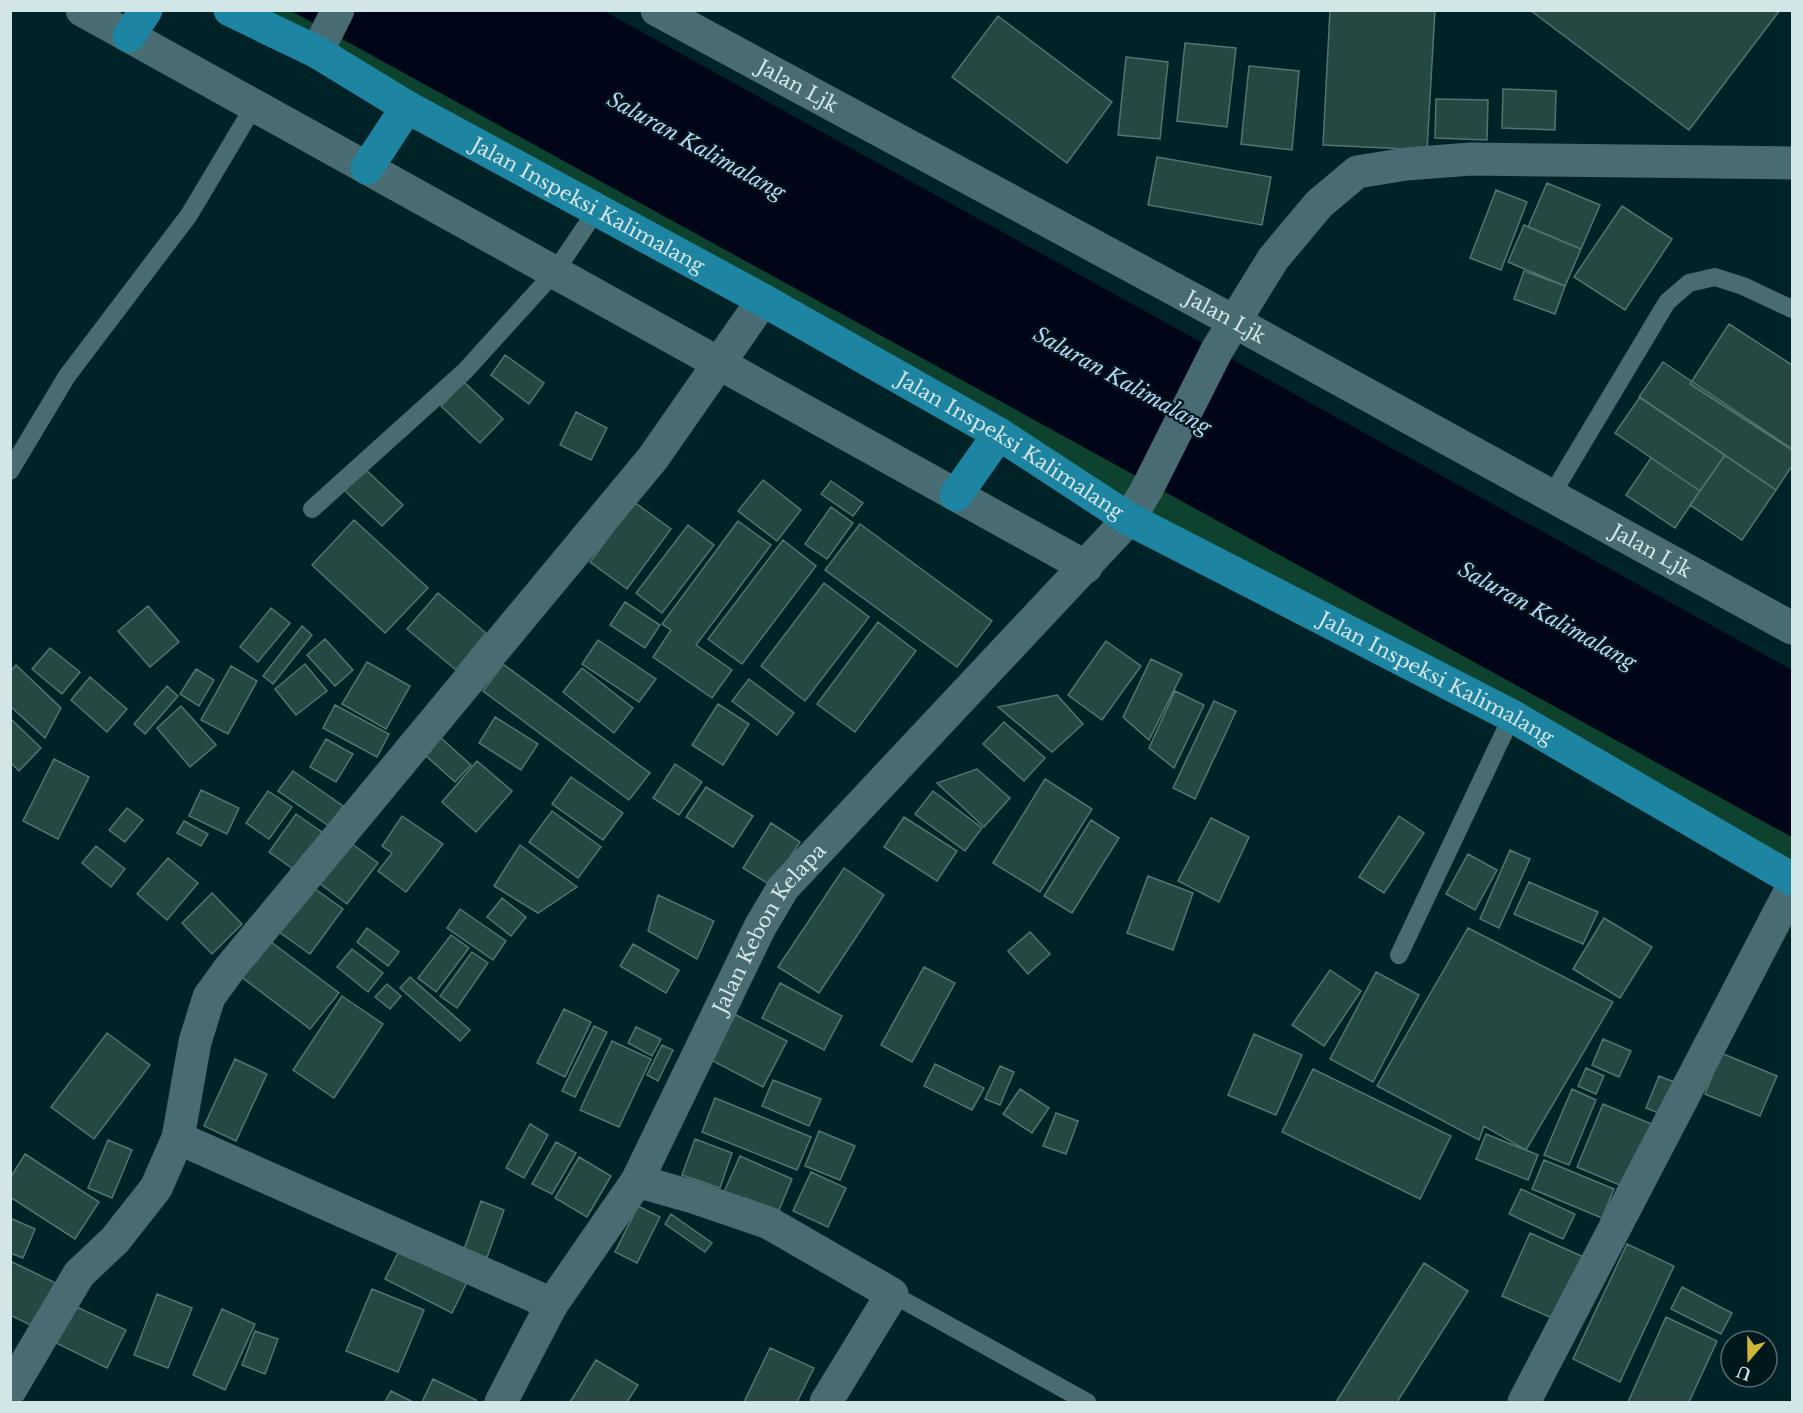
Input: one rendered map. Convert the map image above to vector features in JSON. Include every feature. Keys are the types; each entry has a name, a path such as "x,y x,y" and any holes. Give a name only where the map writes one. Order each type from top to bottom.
{"main road":[{"name":"Jalan Inspeksi Kalimalang","path":"230,10 326,33 407,107 763,300 999,434 1129,519 1512,716 1792,879"},
{"path":"367,168 407,107"},
{"path":"956,495 999,434"}],"street":[{"path":"82,10 137,23 254,106 1086,567"},
{"name":"Jalan Ljk","path":"657,10 1234,322 1792,628"},
{"name":"Jalan Kebon Kelapa","path":"501,1402 552,1304 637,1181 760,927 783,888 1129,519 1147,489 1216,350 1273,259 1319,204 1357,172 1406,164 1471,159 1792,163"},
{"path":"10,1390 79,1274 115,1240 156,1188 178,1138 195,1042 209,997 653,458 763,300"},
{"path":"1524,1402 1792,888"},
{"path":"178,1138 552,1304"},
{"path":"637,1181 769,1223 892,1294 826,1402"}],"lane":[{"path":"10,471 67,376 189,215 254,106"},
{"path":"312,509 465,371 554,273 596,211"},
{"path":"1551,496 1667,302 1689,283 1715,277 1743,286 1792,309"},
{"path":"1399,955 1512,716"},
{"path":"892,1294 1087,1402"}],"green space":[{"path":"230,11 291,11 1792,837 1792,879"}],"water":[{"name":"Saluran Kalimalang","path":"292,11 604,11 1792,670 1792,837"}],"building":[{"path":"1330,10 1435,10 1427,150 1323,145"},
{"path":"1530,10 1780,10 1689,130"},
{"path":"998,16 1112,102 1067,163 952,77"},
{"path":"1185,43 1236,48 1227,127 1177,121"},
{"path":"1126,57 1168,62 1160,139 1118,135"},
{"path":"1249,66 1299,71 1292,150 1241,144"},
{"path":"1503,89 1556,91 1555,130 1502,128"},
{"path":"1436,99 1488,100 1487,140 1435,138"},
{"path":"1157,157 1271,177 1262,225 1148,205"},
{"path":"1547,183 1600,205 1581,249 1528,227"},
{"path":"1496,190 1527,202 1501,270 1470,258"},
{"path":"1622,206 1672,239 1625,310 1574,277"},
{"path":"1524,225 1581,249 1565,286 1508,262"},
{"path":"1524,271 1565,286 1555,314 1514,299"},
{"path":"1729,324 1792,365 1792,450 1690,384"},
{"path":"505,355 544,383 529,404 491,375"},
{"path":"1663,362 1792,449 1792,466 1776,490 1639,397"},
{"path":"464,382 503,419 480,443 441,406"},
{"path":"1640,397 1725,455 1700,491 1615,433"},
{"path":"576,412 607,428 591,460 560,445"},
{"path":"1725,455 1776,490 1742,540 1690,505"},
{"path":"1651,458 1700,491 1675,528 1626,495"},
{"path":"363,467 403,505 382,526 343,489"},
{"path":"763,480 801,510 777,541 738,511"},
{"path":"831,481 863,503 853,516 821,494"},
{"path":"634,502 671,529 627,589 590,562"},
{"path":"831,507 853,523 827,559 805,544"},
{"path":"354,520 428,588 385,633 312,565"},
{"path":"738,521 771,545 696,645 732,670 712,698 653,657 671,630 662,624"},
{"path":"860,524 992,621 957,667 825,570"},
{"path":"688,525 714,545 662,613 636,593"},
{"path":"783,540 816,566 742,664 708,639"},
{"path":"824,583 869,617 805,701 761,666"},
{"path":"438,593 486,633 456,670 407,629"},
{"path":"625,602 660,625 645,648 610,625"},
{"path":"148,606 179,642 150,667 118,631"},
{"path":"271,608 290,623 258,662 240,647"},
{"path":"878,622 916,651 855,732 817,704"},
{"path":"302,626 312,635 273,684 263,676"},
{"path":"325,639 353,670 335,686 307,655"},
{"path":"598,640 656,679 639,702 582,664"},
{"path":"1106,641 1141,666 1102,720 1068,695"},
{"path":"50,648 80,672 62,694 32,669"},
{"path":"1151,659 1182,674 1149,740 1123,717"},
{"path":"367,662 410,686 386,729 342,704"},
{"path":"305,664 327,691 296,715 275,689"},
{"path":"503,664 650,773 629,800 483,691"},
{"path":"16,665 61,708 45,738 10,706 10,672"},
{"path":"231,666 257,681 228,734 201,720"},
{"path":"582,668 633,708 614,733 563,692"},
{"path":"196,669 214,680 199,706 180,694"},
{"path":"90,677 127,709 107,732 71,700"},
{"path":"749,679 794,713 777,735 732,701"},
{"path":"167,686 178,696 145,734 134,724"},
{"path":"1175,691 1204,705 1174,768 1149,748"},
{"path":"1057,695 1083,724 1052,752 998,707"},
{"path":"1214,701 1236,711 1195,799 1173,788"},
{"path":"718,704 749,724 723,765 692,745"},
{"path":"335,705 389,734 377,757 323,728"},
{"path":"181,706 216,745 190,767 157,728"},
{"path":"495,717 538,744 521,770 479,743"},
{"path":"11,719 41,748 19,771 10,762"},
{"path":"1004,722 1045,758 1024,781 983,744"},
{"path":"431,729 471,765 455,782 415,746"},
{"path":"326,739 353,754 336,782 310,767"},
{"path":"54,759 89,777 58,839 23,821"},
{"path":"477,761 512,791 476,832 442,802"},
{"path":"675,764 702,782 679,815 653,798"},
{"path":"977,769 1010,798 984,827 937,783"},
{"path":"293,771 343,806 329,826 278,791"},
{"path":"571,777 623,813 603,840 552,804"},
{"path":"1045,779 1092,809 1040,892 993,863"},
{"path":"706,787 753,816 733,847 686,817"},
{"path":"201,790 239,808 227,834 189,816"},
{"path":"268,791 292,807 269,839 246,823"},
{"path":"933,791 982,828 965,851 915,814"},
{"path":"127,808 143,820 125,842 109,830"},
{"path":"552,811 601,847 578,878 529,842"},
{"path":"296,814 326,835 299,873 269,852"},
{"path":"402,816 443,844 406,892 378,871 392,853 382,846"},
{"path":"1399,816 1424,833 1384,893 1359,877"},
{"path":"904,817 957,851 937,881 884,847"},
{"path":"1211,818 1249,837 1219,902 1178,881"},
{"path":"1091,820 1119,838 1072,913 1044,896"},
{"path":"184,821 208,834 201,846 177,833"},
{"path":"771,823 800,842 772,886 743,868"},
{"path":"344,838 378,863 347,904 314,879"},
{"path":"520,845 577,887 538,913 494,886"},
{"path":"96,846 125,869 111,887 82,863"},
{"path":"1510,850 1530,859 1499,928 1480,919"},
{"path":"1468,854 1497,870 1475,910 1446,894"},
{"path":"168,858 198,883 167,920 137,894"},
{"path":"844,868 884,895 819,993 778,967"},
{"path":"1148,876 1193,893 1173,950 1127,933"},
{"path":"1529,882 1598,912 1583,944 1514,914"},
{"path":"311,886 343,909 310,954 279,932"},
{"path":"212,893 242,924 212,954 182,923"},
{"path":"658,895 714,921 697,959 648,931"},
{"path":"502,898 526,917 511,936 487,917"},
{"path":"460,909 506,941 493,960 447,928"},
{"path":"1604,918 1652,947 1620,998 1573,969"},
{"path":"367,928 399,952 388,966 357,942"},
{"path":"1468,928 1613,1002 1526,1150 1484,1126 1479,1140 1377,1086"},
{"path":"1030,932 1050,954 1028,974 1008,951"},
{"path":"451,935 469,948 436,992 418,978"},
{"path":"263,936 339,993 310,1029 235,972"},
{"path":"633,944 679,970 666,993 620,966"},
{"path":"352,949 383,973 368,992 337,967"},
{"path":"472,952 488,963 457,1008 440,996"},
{"path":"924,967 955,983 912,1062 881,1045"},
{"path":"1330,970 1361,991 1324,1046 1292,1025"},
{"path":"1376,972 1419,995 1373,1082 1330,1059"},
{"path":"410,977 470,1030 460,1041 400,988"},
{"path":"780,983 842,1016 824,1050 762,1018"},
{"path":"387,984 401,996 390,1009 375,997"},
{"path":"342,996 383,1024 334,1098 293,1070"},
{"path":"564,1009 591,1022 565,1077 537,1063"},
{"path":"734,1014 787,1041 763,1087 711,1060"},
{"path":"594,1026 607,1032 575,1097 562,1091"},
{"path":"636,1027 661,1039 652,1056 628,1043"},
{"path":"107,1033 150,1065 94,1139 51,1107"},
{"path":"1254,1034 1302,1055 1276,1115 1228,1095"},
{"path":"1603,1039 1631,1051 1619,1077 1592,1065"},
{"path":"612,1041 651,1059 619,1127 580,1110"},
{"path":"662,1045 673,1050 658,1081 647,1075"},
{"path":"1721,1053 1777,1076 1760,1116 1705,1094"},
{"path":"235,1059 267,1074 236,1141 204,1126"},
{"path":"935,1064 984,1088 972,1110 924,1086"},
{"path":"1000,1066 1014,1072 1000,1105 985,1099"},
{"path":"1586,1068 1604,1076 1596,1094 1578,1086"},
{"path":"1313,1069 1451,1136 1420,1199 1282,1132"},
{"path":"1659,1076 1679,1084 1666,1116 1646,1108"},
{"path":"773,1080 821,1099 809,1126 762,1106"},
{"path":"1020,1089 1049,1108 1032,1133 1003,1114"},
{"path":"1572,1089 1596,1100 1569,1165 1544,1155"},
{"path":"715,1098 811,1137 797,1170 702,1132"},
{"path":"1603,1104 1661,1128 1634,1191 1577,1167"},
{"path":"1056,1113 1078,1121 1066,1154 1043,1146"},
{"path":"530,1124 548,1135 524,1178 506,1168"},
{"path":"819,1131 855,1146 840,1180 805,1166"},
{"path":"1486,1134 1538,1155 1528,1180 1476,1159"},
{"path":"695,1139 732,1153 720,1188 682,1175"},
{"path":"108,1140 132,1150 112,1198 88,1188"},
{"path":"556,1142 576,1153 552,1194 532,1184"},
{"path":"25,1154 99,1202 75,1239 10,1197 10,1178"},
{"path":"740,1156 792,1179 777,1215 724,1192"},
{"path":"579,1157 611,1176 587,1217 555,1198"},
{"path":"1544,1160 1614,1189 1602,1218 1532,1189"},
{"path":"811,1172 846,1188 828,1227 793,1211"},
{"path":"1521,1189 1575,1214 1563,1239 1509,1214"},
{"path":"481,1201 504,1210 485,1263 462,1255"},
{"path":"638,1206 660,1217 637,1263 615,1252"},
{"path":"671,1214 712,1243 705,1252 665,1224"},
{"path":"10,1218 35,1229 23,1258 10,1253"},
{"path":"1530,1233 1588,1259 1561,1322 1502,1296"},
{"path":"1627,1244 1674,1266 1620,1382 1573,1359"},
{"path":"400,1249 467,1282 452,1313 385,1279"},
{"path":"10,1261 64,1287 43,1331 10,1315"},
{"path":"1424,1263 1468,1291 1397,1402 1336,1402"},
{"path":"1682,1287 1732,1313 1724,1329 1719,1329 1719,1333 1671,1309"},
{"path":"372,1289 424,1310 398,1372 346,1351"},
{"path":"157,1294 192,1308 168,1368 134,1355"},
{"path":"66,1302 126,1330 107,1368 48,1339"},
{"path":"222,1309 255,1324 225,1390 193,1375"},
{"path":"1666,1317 1717,1341 1689,1402 1628,1402"},
{"path":"255,1331 278,1339 265,1374 242,1365"},
{"path":"770,1348 814,1368 797,1402 744,1402"},
{"path":"596,1360 638,1385 627,1402 570,1402"},
{"path":"433,1379 476,1400 474,1402 422,1402"},
{"path":"391,1391 413,1402 385,1402"}]}
